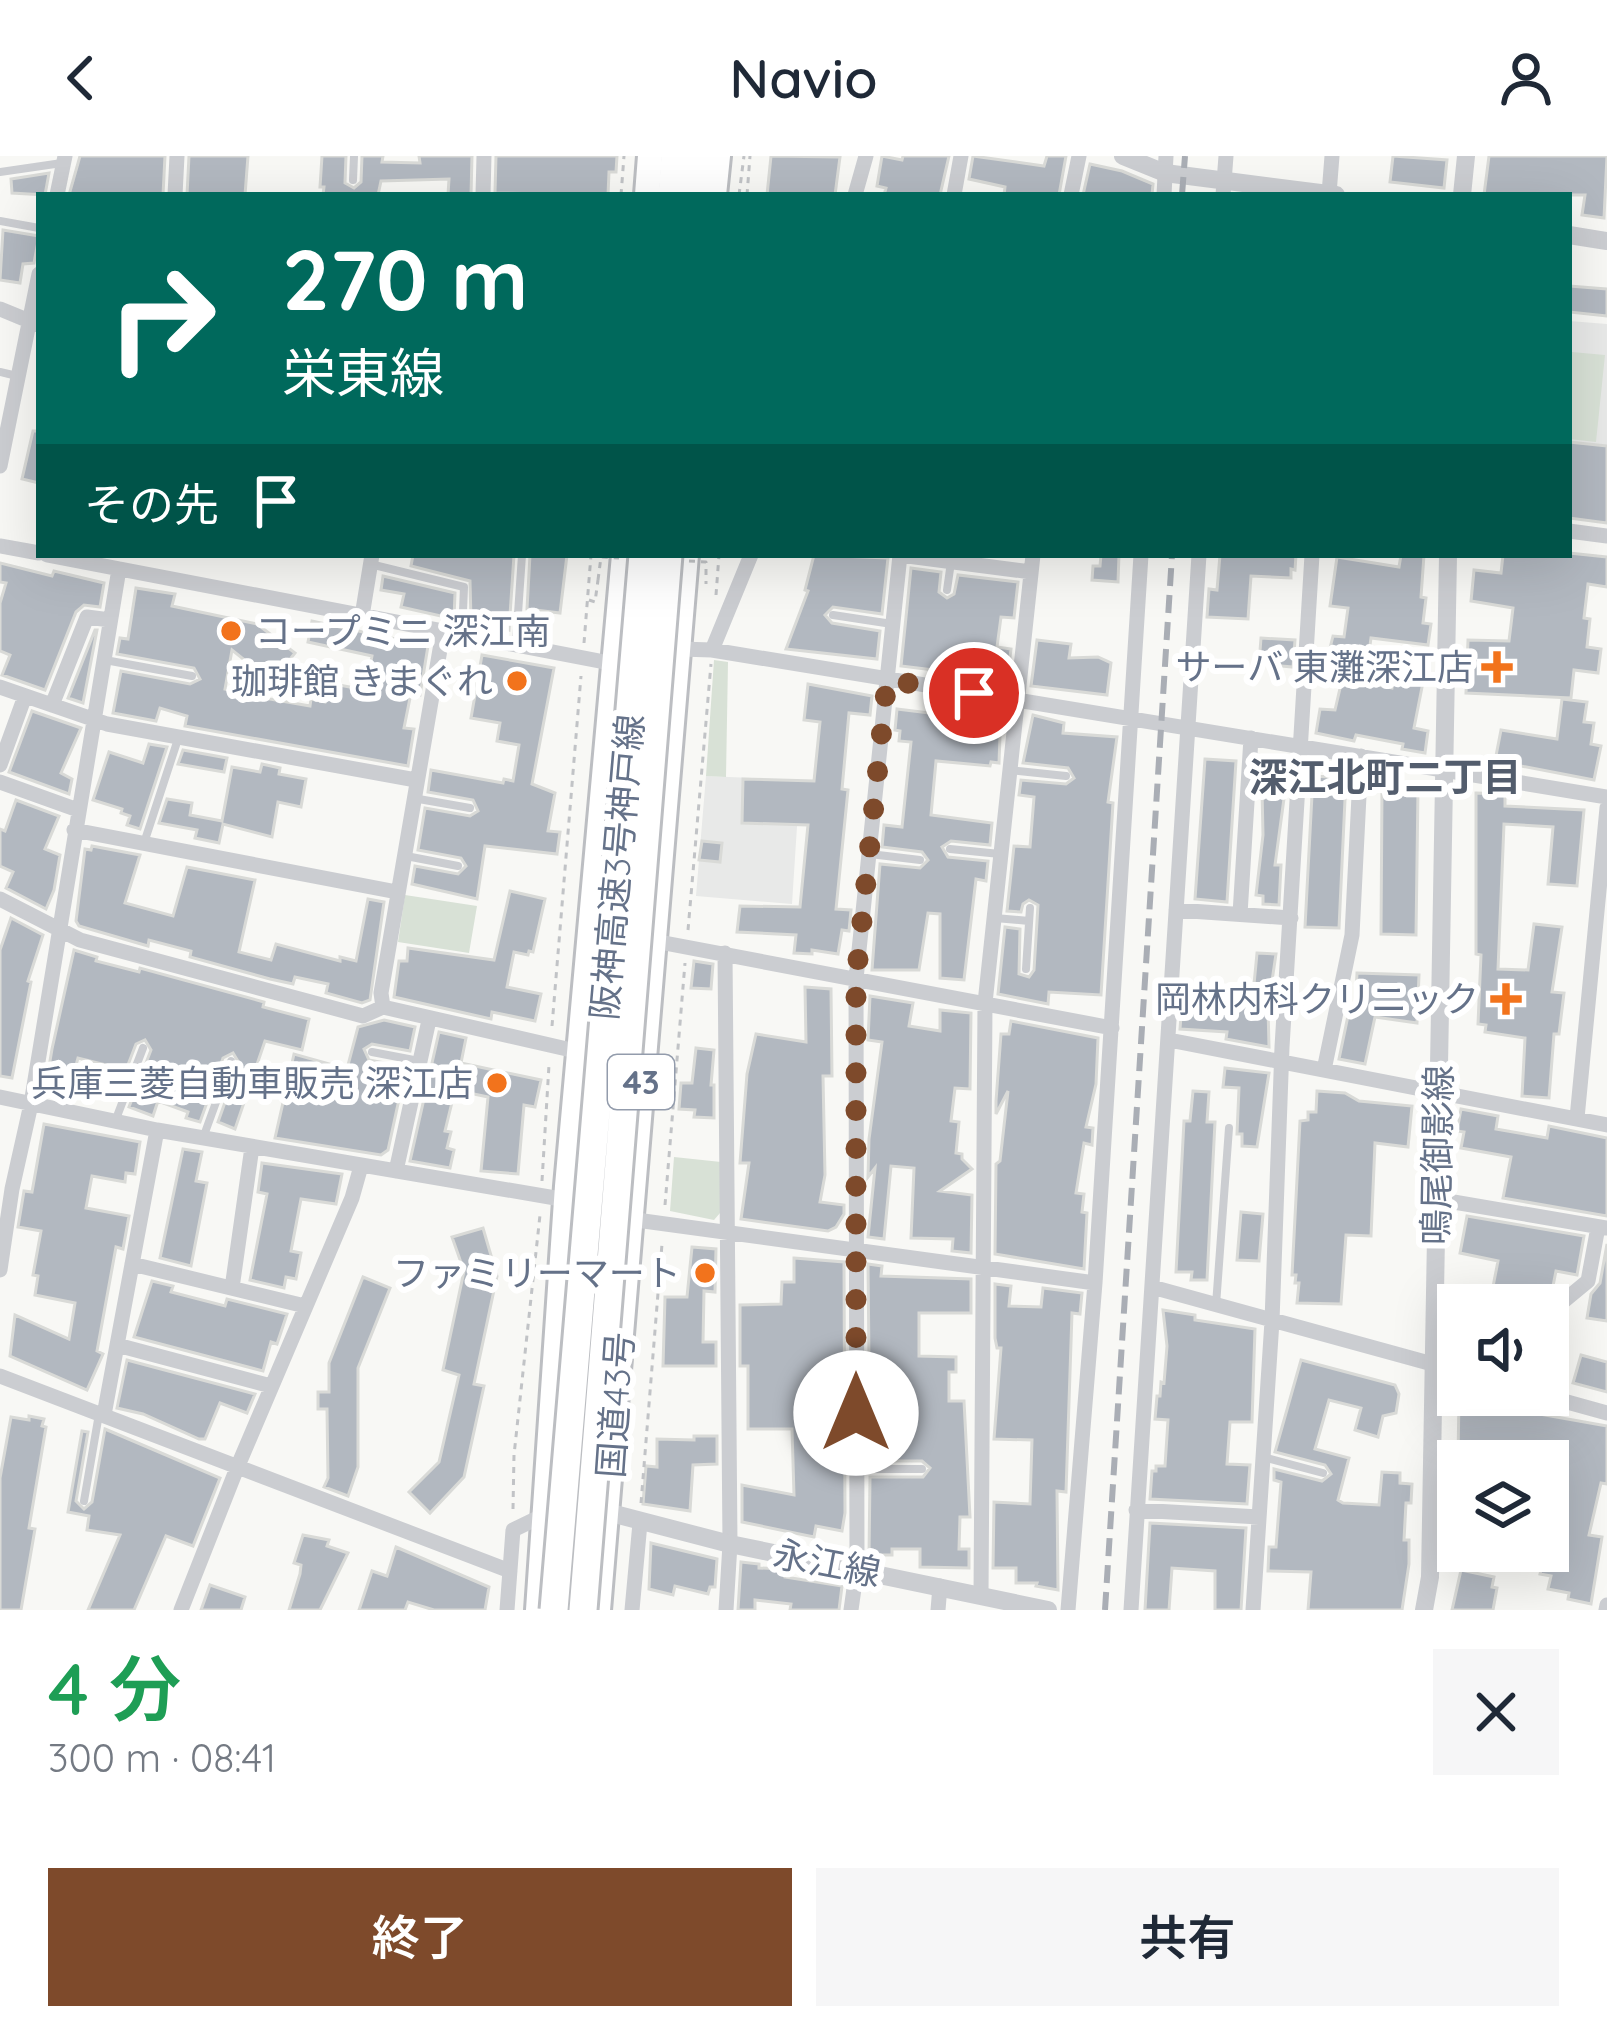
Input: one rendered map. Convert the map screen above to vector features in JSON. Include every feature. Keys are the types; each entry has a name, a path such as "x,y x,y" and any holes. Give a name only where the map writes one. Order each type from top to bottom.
{"highway":[{"path":"647,192 650,156"},
{"path":"672,192 675,156"},
{"path":"697,192 700,156"},
{"path":"714,192 718,156"},
{"name":"国道43号","path":"538,1610 567,1200 623,558"},
{"name":"阪神高速3号神戸線","path":"554,1610 643,558"},
{"name":"阪神高速3号神戸線","path":"583,1610 668,558"},
{"name":"国道43号","path":"598,1610 686,558"}],"street":[{"path":"175,192 177,156"},
{"path":"483,192 484,156"},
{"path":"856,192 866,156"},
{"path":"955,192 961,156"},
{"path":"1072,192 1079,156"},
{"path":"1123,156 1166,165 1224,187 1301,192"},
{"path":"1224,187 1226,156"},
{"path":"1332,156 1332,192"},
{"path":"1462,192 1466,156"},
{"path":"58,192 64,160"},
{"path":"1572,236 1607,242"},
{"path":"0,309 34,323 3,432 0,466"},
{"path":"1572,531 1607,536"},
{"path":"0,546 36,553"},
{"path":"63,558 615,664"},
{"path":"712,650 750,558"},
{"path":"851,1610 856,1568 856,979 900,558"},
{"path":"922,558 1032,563 985,1003 981,1595"},
{"path":"1068,1610 1095,1283 1141,558"},
{"path":"1131,1610 1198,558"},
{"path":"1253,1610 1273,1321 1282,1062 1312,558"},
{"name":"鳴尾御影線","path":"1424,1610 1430,1577 1448,558"},
{"path":"362,616 371,560"},
{"path":"0,1270 32,1104 119,569"},
{"path":"52,705 87,616 110,620"},
{"path":"383,1007 381,993 397,892 443,632"},
{"path":"680,649 712,650 1607,797"},
{"path":"0,687 93,719 415,789"},
{"path":"0,765 25,696"},
{"path":"1240,914 1251,737"},
{"path":"1324,1070 1352,935 1361,756"},
{"path":"0,782 78,810"},
{"path":"1577,1118 1607,808"},
{"path":"74,830 397,892"},
{"path":"0,899 80,940 363,1016 383,1007 580,1052"},
{"path":"1176,910 1291,918"},
{"path":"654,941 1112,1028"},
{"path":"725,953 730,1544 726,1610"},
{"path":"396,1171 429,1019"},
{"path":"1169,1040 1607,1125"},
{"path":"0,1097 157,1130 567,1200"},
{"path":"101,1414 157,1130"},
{"path":"232,1288 252,1147"},
{"path":"181,1610 352,1198 361,1166"},
{"path":"1436,1199 1603,1227 1588,1281 1569,1297"},
{"path":"629,1219 1095,1283"},
{"path":"132,1264 304,1306"},
{"path":"1152,1287 1437,1365"},
{"path":"117,1345 271,1386"},
{"path":"0,1376 511,1571"},
{"path":"1569,1402 1607,1413"},
{"path":"1136,1510 1259,1517"},
{"name":"永江線","path":"607,1512 730,1544 1048,1610"},
{"path":"507,1610 513,1530 544,1515"},
{"path":"632,1610 640,1522"},
{"path":"938,1610 940,1586"}],"lane":[{"path":"352,180 354,156"},
{"path":"0,172 64,160"},
{"path":"0,221 36,227"},
{"path":"0,372 18,377"},
{"path":"515,646 522,558"},
{"path":"371,560 464,587 462,636"},
{"path":"947,590 951,562"},
{"path":"833,614 893,624"},
{"path":"103,659 193,676"},
{"path":"144,843 178,737"},
{"path":"1010,770 1066,776"},
{"path":"415,789 470,808"},
{"path":"950,849 1000,854"},
{"path":"870,854 920,860"},
{"path":"403,855 458,866"},
{"path":"1026,969 1030,908"},
{"path":"994,918 1029,921"},
{"path":"115,1121 143,1048"},
{"path":"372,1052 420,1061"},
{"path":"203,1138 231,1060"},
{"path":"1216,1305 1229,1128"},
{"path":"856,1413 900,1413"},
{"path":"84,1501 101,1414"},
{"path":"1263,1457 1323,1473"},
{"path":"856,1469 922,1469"}],"path":[{"path":"620,192 624,156"},
{"path":"740,192 747,156"},
{"path":"747,156 747,192"},
{"path":"716,594 719,558"},
{"path":"587,600 595,602 598,580"},
{"path":"664,1214 712,650"},
{"path":"640,1522 663,1230"}],"shaded area":[{"path":"1572,321 1607,324 1607,479 1572,475"},
{"path":"1572,352 1605,355 1596,442 1572,439"},
{"path":"714,660 728,662 726,777 706,776"},
{"path":"706,776 800,780 792,904 696,896"},
{"path":"405,895 477,906 469,953 398,942"},
{"path":"674,1157 721,1162 720,1213 714,1220 670,1211"}],"building":[{"path":"80,156 165,156 163,192 70,192"},
{"path":"189,156 248,156 245,192 187,192"},
{"path":"322,156 346,156 345,183 354,188 361,182 362,156 420,163 419,156 472,156 471,192 448,192 449,179 381,181 379,192 323,192"},
{"path":"496,156 617,156 616,172 609,172 608,192 495,192"},
{"path":"771,156 840,157 835,192 767,192"},
{"path":"882,156 902,160 903,156 949,156 941,192 885,192 886,188 877,186"},
{"path":"973,156 1044,166 1047,156 1066,156 1060,192 1004,192 1005,187 969,179"},
{"path":"1393,156 1447,160 1444,188 1390,182"},
{"path":"1489,156 1607,156 1604,218 1582,215 1585,195 1572,192 1484,192"},
{"path":"1090,164 1153,184 1152,192 1084,192"},
{"path":"49,173 46,192 36,194 12,193 11,179"},
{"path":"3,230 36,236 34,263 23,264 20,283 0,280"},
{"path":"1572,286 1607,289 1607,316 1572,312"},
{"path":"33,431 36,431 36,482 22,479"},
{"path":"1572,442 1607,446 1607,523 1572,518"},
{"path":"1572,553 1607,557 1607,587 1588,584 1584,618 1590,619 1587,647 1601,649 1598,673 1574,670 1571,698 1466,693 1468,640 1509,641 1513,608 1471,601 1474,570 1501,573 1503,558 1572,558"},
{"path":"412,558 514,558 509,630 471,620 470,581 411,566"},
{"path":"530,558 567,558 560,613 527,609"},
{"path":"813,558 888,558 882,614 833,607 825,615 832,623 880,631 877,659 786,649"},
{"path":"1101,558 1119,558 1118,582 1092,580 1093,566 1100,566"},
{"path":"1220,558 1296,558 1291,578 1251,576 1248,619 1207,617 1209,589 1217,590"},
{"path":"1337,558 1399,567 1400,558 1424,558 1421,597 1426,598 1423,623 1431,624 1428,645 1371,638 1365,682 1392,688 1395,672 1424,677 1414,728 1428,731 1425,753 1356,735 1354,741 1316,733 1320,709 1335,710 1344,671 1325,668 1333,636 1344,637 1348,608 1330,606"},
{"path":"0,563 104,583 100,607 84,605 76,612 45,690 2,675 10,655 0,651 0,603 6,583 0,582"},
{"path":"911,568 941,572 939,592 947,598 954,594 958,575 1018,582 1014,618 1001,617 997,647 1011,649 1007,681 981,678 982,668 951,664 950,672 901,666"},
{"path":"383,576 455,593 454,619 401,607 404,594 381,590"},
{"path":"136,588 175,594 172,606 257,624 295,653 272,682 232,650 225,689 270,699 310,706 311,699 325,702 329,683 365,690 372,656 308,642 312,621 428,646 420,695 411,693 404,728 414,729 408,766 185,726 187,716 160,708 156,721 113,713 121,671 190,684 200,679 194,668 117,654 120,638 128,639"},
{"path":"97,630 83,703 68,698"},
{"path":"1261,638 1295,640 1293,667 1259,664"},
{"path":"1037,640 1071,644 1069,658 1098,657 1111,663 1107,695 1031,686"},
{"path":"482,655 554,668 532,784 555,793 548,831 560,832 557,854 485,846 477,899 412,884 415,866 458,874 466,866 461,858 418,850 425,808 470,816 478,811 473,800 428,792 431,770 513,781 519,745 497,741 500,723 471,718"},
{"path":"808,684 872,696 870,715 849,713 842,789 848,790 836,909 851,910 849,931 842,930 838,954 794,953 796,935 737,932 740,906 800,907 808,825 742,823 743,779 814,781 820,722 804,720"},
{"path":"1562,699 1587,702 1584,722 1594,723 1591,744 1601,746 1594,780 1495,761 1501,730 1557,739"},
{"path":"897,709 954,716 953,728 1000,735 999,763 936,761 931,815 992,823 990,845 951,841 942,847 948,857 988,861 986,881 976,879 964,980 940,978 940,914 928,913 919,970 872,970 880,864 920,868 928,860 922,852 882,847 884,825 902,827 911,742 899,741"},
{"path":"32,711 81,728 61,773 72,779 69,794 9,772"},
{"path":"1033,715 1064,723 1063,733 1117,737 1108,802 1113,803 1101,995 1049,992 1048,1004 998,994 1005,927 1020,929 1019,974 1029,977 1034,970 1038,905 1029,900 1021,912 1007,911 1014,846 1030,847 1034,797 1019,795 1021,780 1066,784 1074,778 1068,768 1023,763"},
{"path":"149,744 167,747 140,829 127,825 130,816 121,813 122,809 93,800 109,752 143,763"},
{"path":"183,750 227,758 224,772 178,764"},
{"path":"1205,759 1236,761 1227,902 1195,899"},
{"path":"262,764 280,768 279,774 306,779 301,807 278,802 272,837 223,824 219,843 195,838 197,830 159,823 167,799 192,803 190,815 222,821 232,767 260,772"},
{"path":"1313,776 1346,778 1339,928 1305,927"},
{"path":"1262,789 1285,791 1275,865 1281,865 1279,905 1263,904 1263,896 1256,895"},
{"path":"1382,789 1418,789 1416,935 1381,934"},
{"path":"1476,793 1505,794 1505,806 1584,810 1577,886 1548,884 1553,827 1504,824 1498,969 1528,970 1534,924 1562,927 1552,992 1564,993 1559,1034 1554,1034 1549,1098 1522,1096 1525,1038 1485,1032 1486,1025 1478,1024"},
{"path":"16,800 59,816 45,849 60,855 46,909 6,888 13,872 0,866 0,829 5,831"},
{"path":"702,841 722,843 720,862 699,860"},
{"path":"92,846 140,855 125,903 173,916 187,867 255,880 239,952 271,960 276,944 356,961 368,899 384,902 370,1000 362,1003 326,993 328,984 295,977 293,984 270,979 190,957 191,951 149,940 148,946 79,926 85,849"},
{"path":"510,891 545,899 533,952 514,952 507,987 541,994 535,1021 492,1012 491,1019 394,997 399,961 407,961 408,948 494,960"},
{"path":"11,918 43,935 28,981 12,1078 0,1076 0,950"},
{"path":"74,950 97,957 96,961 139,972 140,968 309,1019 302,1050 265,1041 235,1129 218,1122 239,1063 233,1053 223,1058 200,1122 158,1101 153,1116 129,1107 151,1050 145,1040 136,1044 126,1070 78,1058 67,1097 49,1093 52,1049"},
{"path":"1257,953 1276,954 1268,1008 1269,1047 1226,1039 1227,1032 1180,1029 1183,990 1253,995"},
{"path":"694,961 713,964 711,989 691,988"},
{"path":"1357,973 1419,975 1417,1023 1375,1017 1365,1064 1339,1059 1349,1011 1355,1012"},
{"path":"805,987 831,989 832,1076 823,1076 825,1175 820,1202 844,1205 844,1214 828,1231 741,1219 749,1163 740,1163 747,1074 756,1034 806,1042"},
{"path":"870,996 913,1003 909,1026 940,1031 940,1010 971,1013 970,1089 955,1088 951,1121 959,1122 956,1153 972,1169 940,1191 972,1195 971,1253 952,1251 953,1239 911,1238 914,1168 891,1166 884,1239 868,1237 875,1168 868,1177 869,1139 882,1042 868,1040"},
{"path":"384,1020 415,1027 410,1051 372,1044 364,1049 369,1060 406,1067 388,1150 381,1155 275,1138 294,1054 347,1069 358,1027"},
{"path":"1011,1021 1098,1038 1096,1084 1086,1127 1093,1128 1092,1145 1084,1143 1076,1193 1084,1194 1082,1212 1087,1213 1084,1269 995,1254 996,1164 1008,1091 996,1114 996,1101 1001,1034 1009,1034"},
{"path":"439,1032 466,1038 461,1063 541,1080 535,1107 524,1105 518,1174 481,1171 488,1097 455,1090 445,1131 451,1132 447,1148 454,1150 450,1168 410,1161"},
{"path":"696,1048 714,1050 714,1118 694,1117 695,1110 679,1109 681,1083 692,1083"},
{"path":"1225,1068 1269,1073 1257,1147 1242,1146 1242,1134 1237,1134 1239,1088 1223,1087"},
{"path":"1193,1091 1209,1092 1207,1122 1215,1122 1207,1280 1191,1280 1192,1272 1176,1272 1184,1121 1190,1121"},
{"path":"1317,1091 1412,1106 1408,1147 1375,1143 1371,1236 1346,1235 1341,1304 1297,1303 1299,1283 1292,1275 1300,1121 1308,1120 1308,1112 1316,1112"},
{"path":"1461,1109 1498,1116 1496,1129 1547,1138 1549,1126 1607,1138 1607,1216 1503,1198 1511,1157 1461,1148 1464,1132 1457,1131"},
{"path":"44,1124 140,1142 135,1174 126,1173 125,1182 92,1176 86,1208 129,1216 123,1249 116,1247 97,1351 103,1354 87,1390 10,1356 15,1315 69,1339 75,1303 35,1295 38,1276 33,1275 41,1231 18,1227 24,1191 32,1192"},
{"path":"183,1149 202,1152 196,1181 207,1183 191,1266 160,1258"},
{"path":"262,1163 342,1174 336,1204 301,1199 291,1251 301,1253 296,1279 286,1277 284,1288 250,1280 267,1194 258,1192"},
{"path":"1241,1212 1263,1214 1259,1261 1237,1260"},
{"path":"1467,1216 1584,1236 1577,1275 1556,1271 1553,1284 1494,1284 1498,1261 1460,1253"},
{"path":"483,1228 497,1276 474,1384 484,1386 464,1477 430,1513 409,1492 439,1462 459,1375 443,1370 464,1271 452,1237"},
{"path":"1607,1244 1607,1321 1587,1318"},
{"path":"692,1247 716,1249 715,1292 704,1291 703,1342 716,1342 716,1366 663,1366 665,1297 687,1297"},
{"path":"794,1258 844,1262 845,1513 842,1531 816,1526 814,1537 742,1522 742,1485 794,1495 792,1429 748,1429 748,1366 740,1366 740,1305 781,1304 782,1282 794,1282"},
{"path":"868,1264 882,1266 881,1276 971,1279 971,1313 919,1313 919,1356 956,1357 956,1372 949,1372 949,1401 964,1401 970,1517 960,1517 959,1549 969,1549 969,1568 920,1567 920,1549 869,1555 870,1477 923,1477 930,1468 922,1461 870,1461 869,1421 901,1421 908,1412 901,1405 869,1405 869,1389 884,1389 884,1359 869,1359"},
{"path":"363,1277 390,1288 358,1368 358,1467 348,1496 324,1487 328,1478 327,1409 318,1409 318,1392 329,1392 329,1363"},
{"path":"152,1281 173,1286 171,1292 225,1306 227,1299 287,1314 277,1344 271,1342 263,1371 134,1337"},
{"path":"995,1284 1011,1286 1009,1306 1041,1307 1043,1288 1082,1293 1080,1314 1072,1313 1066,1492 1057,1491 1058,1590 1016,1583 1016,1568 993,1568 994,1502 1030,1504 1032,1440 994,1439 1001,1348 995,1338"},
{"path":"1163,1310 1255,1329 1252,1422 1230,1422 1227,1464 1250,1465 1247,1504 1150,1499 1152,1471 1165,1466 1168,1420 1155,1419 1167,1346"},
{"path":"1581,1355 1607,1362 1607,1392 1573,1383"},
{"path":"127,1360 255,1394 247,1413 220,1403 205,1439 199,1439 117,1408"},
{"path":"1301,1360 1395,1385 1399,1394 1396,1413 1383,1416 1378,1437 1355,1430 1361,1408 1329,1400 1315,1449 1349,1458 1338,1500 1343,1503 1379,1505 1382,1472 1400,1473 1400,1483 1412,1484 1411,1503 1406,1503 1404,1540 1409,1540 1409,1564 1402,1610 1308,1610 1311,1572 1268,1571 1269,1547 1276,1547 1281,1482 1274,1480 1274,1469 1322,1481 1331,1474 1325,1465 1275,1452"},
{"path":"29,1416 44,1419 42,1426 46,1427 29,1528 35,1529 21,1610 0,1610 0,1478 11,1417 29,1420"},
{"path":"1459,1416 1551,1416 1607,1426 1607,1484 1601,1483 1589,1535 1602,1537 1591,1604 1548,1589 1551,1576 1540,1574 1569,1572 1569,1440 1458,1440"},
{"path":"105,1429 220,1478 193,1546 166,1536 134,1610 88,1610 120,1535 87,1530 89,1516 68,1512 82,1431 88,1432 76,1501 84,1509 92,1502"},
{"path":"694,1436 717,1436 717,1464 693,1465 690,1511 643,1504 646,1466 657,1467 657,1439 694,1440"},
{"path":"1150,1523 1246,1528 1241,1610 1215,1610 1215,1571 1172,1568 1169,1610 1145,1610"},
{"path":"303,1535 329,1540 327,1546 348,1553 320,1610 289,1610 300,1574 301,1565 294,1563"},
{"path":"651,1543 717,1559 715,1587 708,1594 675,1586 673,1595 649,1589"},
{"path":"396,1547 489,1587 485,1610 434,1610 408,1602 405,1610 359,1610 372,1571 387,1576"},
{"path":"741,1562 785,1569 785,1577 842,1586 839,1610 790,1610 791,1604 755,1600 755,1610 738,1610"},
{"path":"1461,1572 1494,1577 1493,1610 1452,1610"},
{"path":"210,1585 245,1597 241,1610 201,1610"}],"railway":[{"path":"1182,192 1185,156"},
{"path":"1105,1610 1172,558"}],"place":[{"name":"コープミニ 深江南","path":"231,631"},
{"name":"サーバ 東灘深江店","path":"1497,667"},
{"name":"珈琲館 きまぐれ","path":"517,681"},
{"name":"岡林内科クリニック","path":"1506,999"},
{"name":"兵庫三菱自動車販売 深江店","path":"497,1083"},
{"name":"ファミリーマート","path":"705,1273"}],"district":[{"name":"深江北町二丁目","path":"1385,777"}],"route":[{"path":"856,1413 856,979 887,680 974,693"}]}
